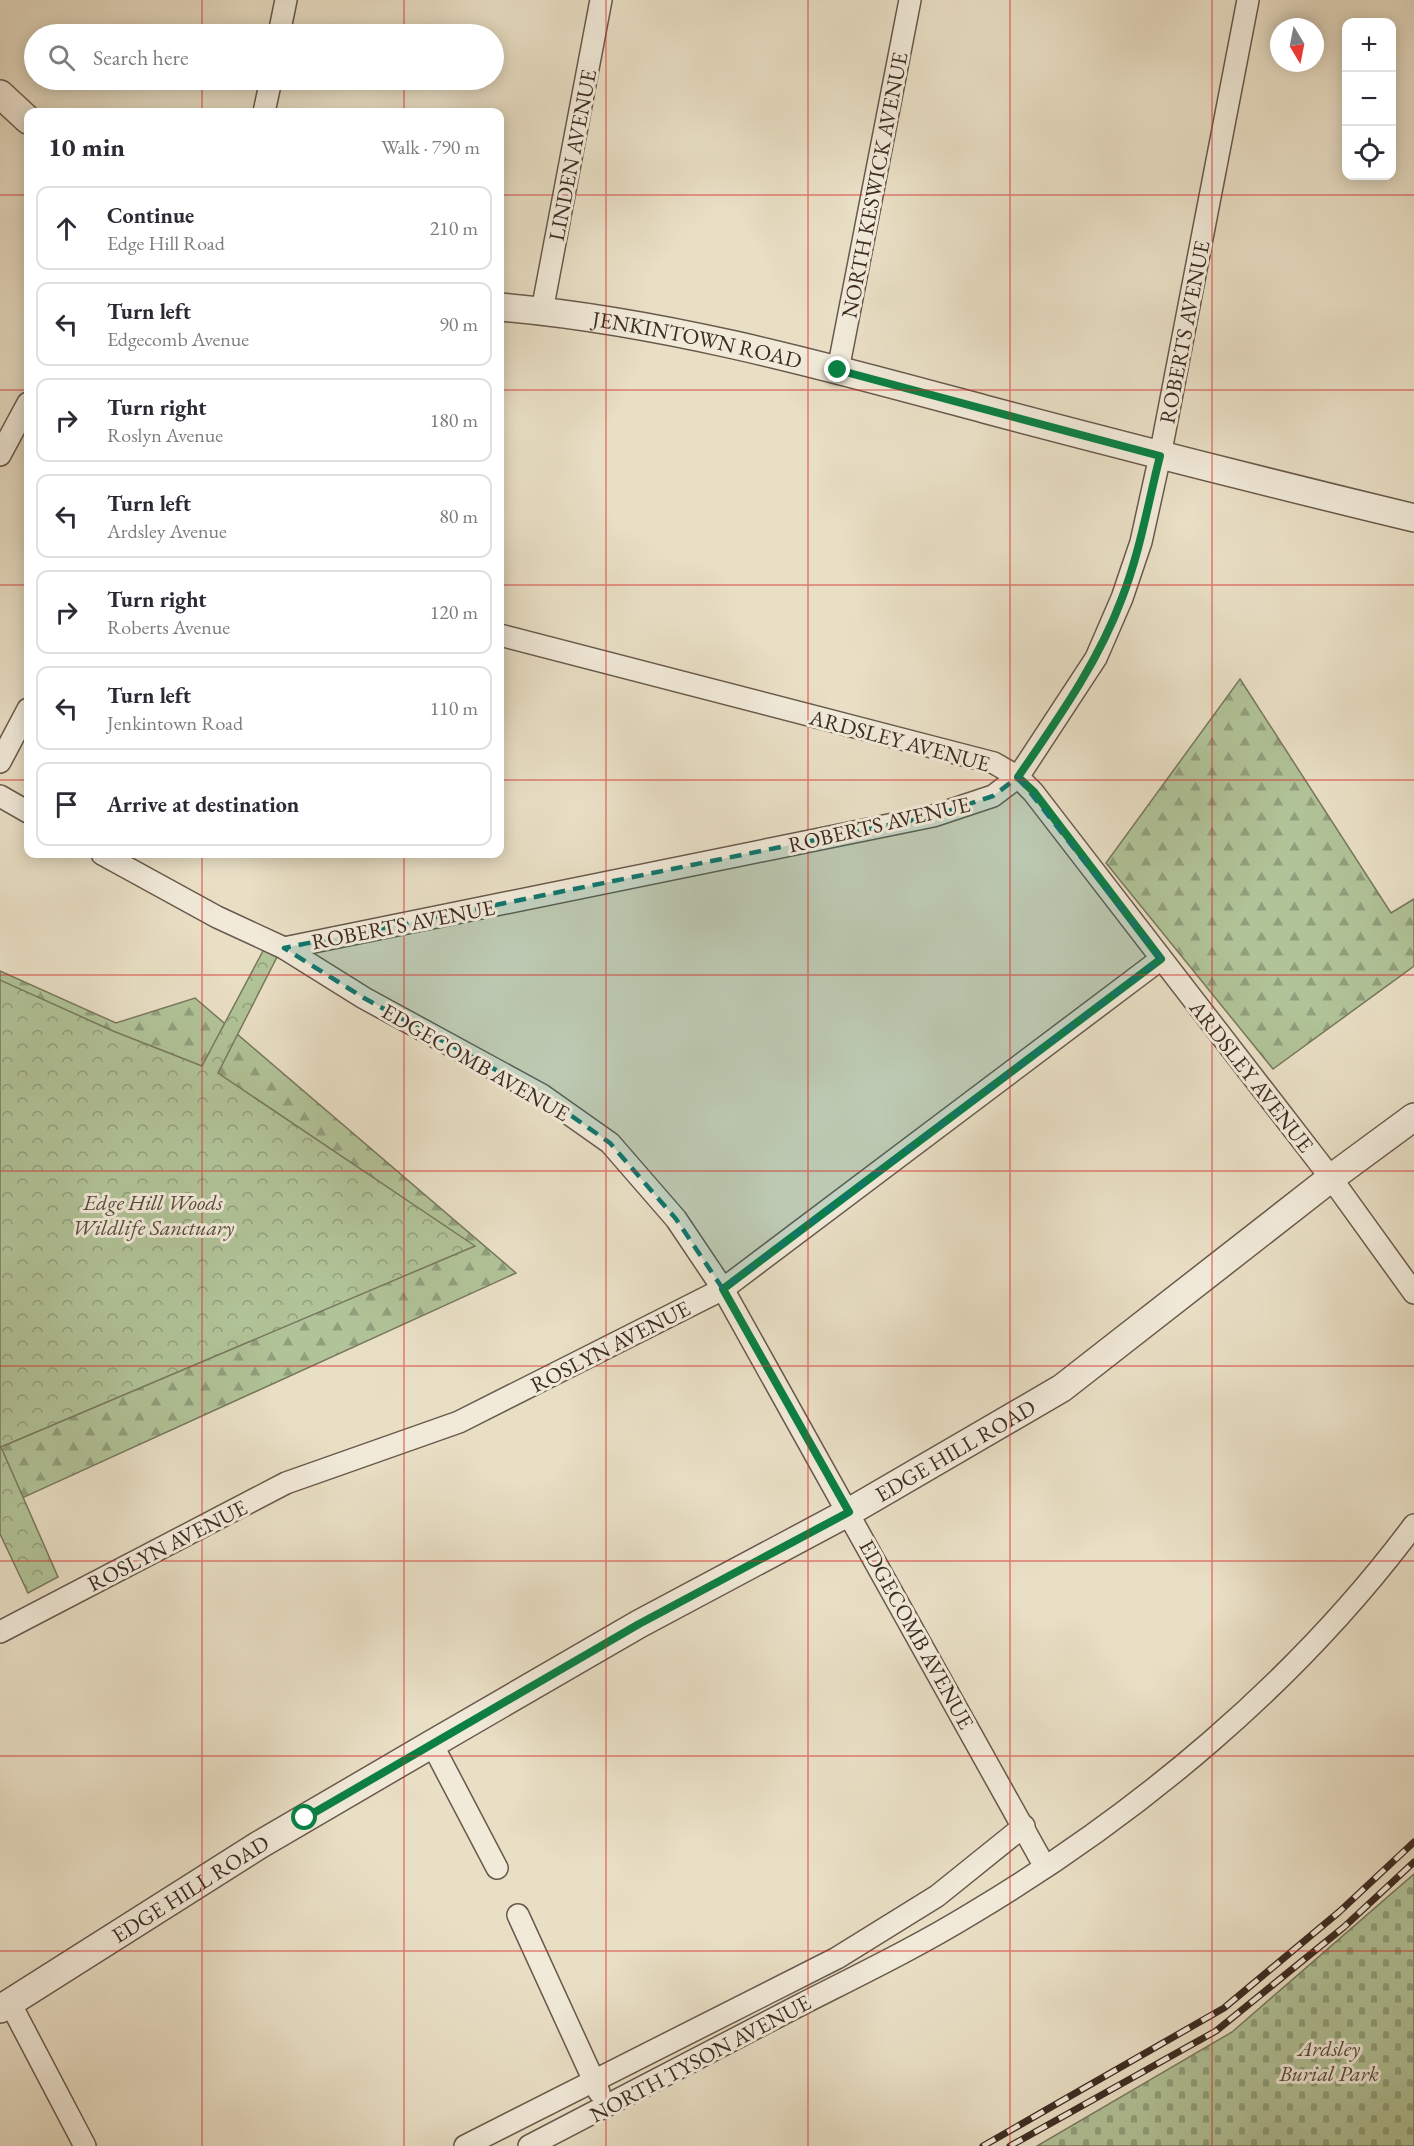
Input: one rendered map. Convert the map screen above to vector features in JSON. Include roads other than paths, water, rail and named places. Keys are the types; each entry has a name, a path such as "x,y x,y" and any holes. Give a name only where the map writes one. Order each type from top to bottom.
{"street":[{"path":"281,24 286,0"},
{"name":"LINDEN AVENUE","path":"542,311 601,0"},
{"name":"NORTH KESWICK AVENUE","path":"838,370 910,0"},
{"name":"ROBERTS AVENUE","path":"284,948 933,816 993,796 1018,777 1096,658 1122,598 1141,542 1160,456 1248,0"},
{"path":"265,108 269,90"},
{"path":"0,94 24,116"},
{"name":"JENKINTOWN ROAD","path":"504,307 542,311 686,334 838,370 1160,456 1414,518"},
{"path":"0,455 24,410"},
{"name":"ARDSLEY AVENUE","path":"504,636 994,763 1018,777 1034,792 1331,1178 1414,1293"},
{"path":"0,762 24,717"},
{"path":"0,796 24,810"},
{"name":"EDGECOMB AVENUE","path":"109,858 217,917 284,948 364,998 542,1095 610,1143 676,1220 723,1289 1045,1867"},
{"name":"ROSLYN AVENUE","path":"0,1632 286,1483 459,1422 723,1289 1161,959"},
{"name":"EDGE HILL ROAD","path":"5,2006 259,1845 432,1744 639,1624 849,1512 1062,1389 1331,1178 1414,1117"},
{"name":"NORTH TYSON AVENUE","path":"529,2146 970,1915 1045,1867 1146,1794 1254,1703 1331,1626 1414,1525"},
{"path":"432,1744 497,1868"},
{"name":"NORTH TYSON AVENUE","path":"465,2146 837,1958 937,1896 1024,1826"},
{"path":"518,1915 606,2107"},
{"name":"NORTH TYSON AVENUE","path":"802,1975 870,1969"},
{"path":"5,2006 85,2146"}],"railway":[{"path":"983,2146 1224,2008 1339,1912 1414,1842"},
{"path":"1010,2146 1216,2031 1344,1927 1414,1862"}],"park label":[{"name":"Edge Hill Woods Wildlife Sanctuary","path":"153,1214"},
{"name":"Ardsley Burial Park","path":"1329,2060"}]}
